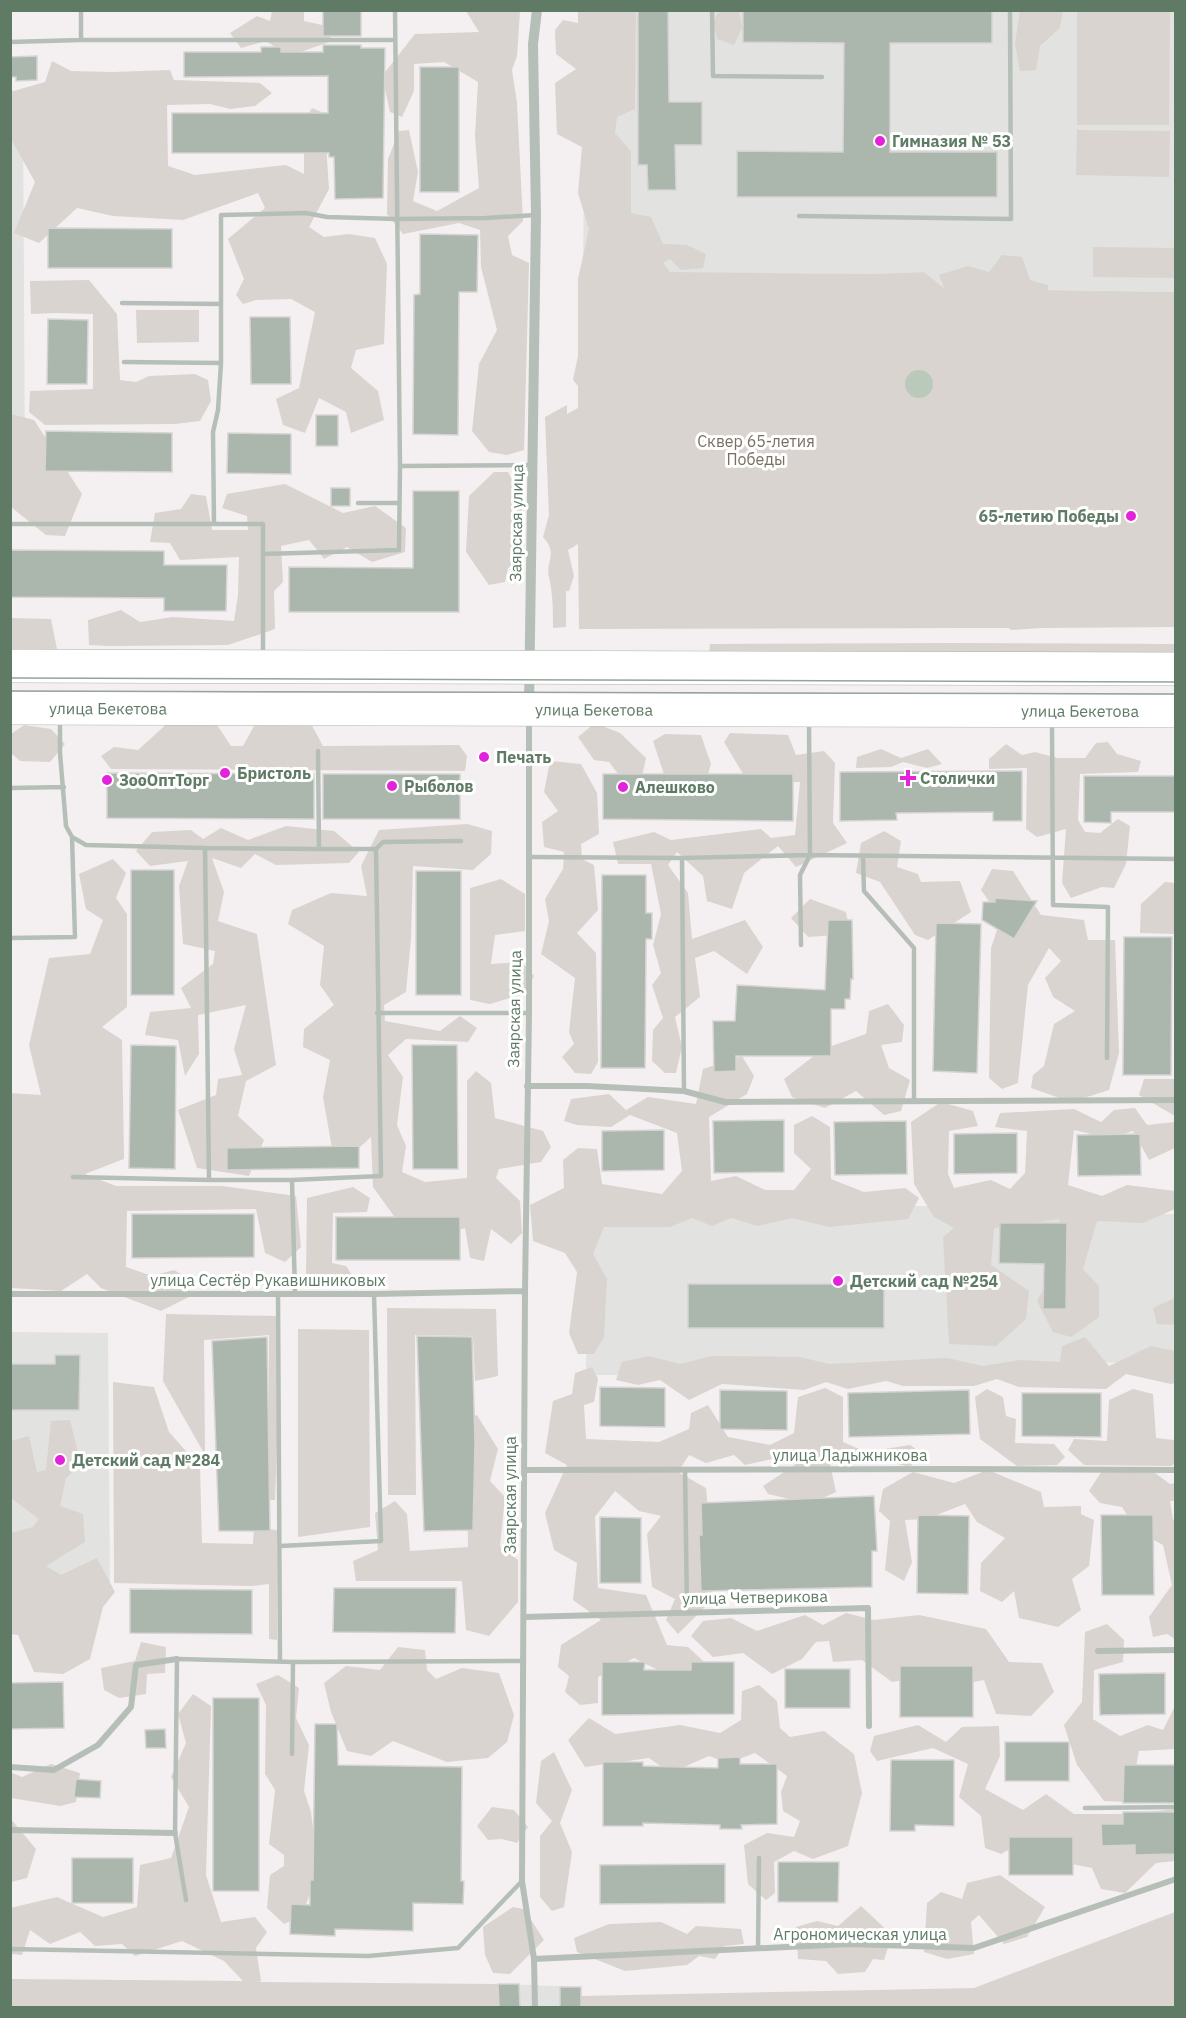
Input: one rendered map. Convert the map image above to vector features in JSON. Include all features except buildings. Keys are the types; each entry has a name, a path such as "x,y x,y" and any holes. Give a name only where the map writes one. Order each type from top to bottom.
{"main road":[{"path":"10,666 1176,669"},
{"name":"улица Бекетова","path":"10,708 1176,711"}],"street":[{"name":"Заярская улица","path":"535,2007 534,1959 522,1881 530,858 529,667 536,215 533,44 537,10"},
{"path":"527,1086 587,1086 684,1091 725,1102 1176,1100"},
{"name":"улица Сестёр Рукавишниковых","path":"10,1294 375,1294 525,1291"},
{"name":"улица Ладыжникова","path":"525,1470 1176,1470"},
{"name":"улица Четверикова","path":"524,1617 868,1608 869,1726"},
{"path":"1098,1651 1176,1650"},
{"path":"10,1767 54,1770 98,1745 131,1707 136,1665 177,1659"},
{"path":"10,1830 176,1833"},
{"name":"Агрономическая улица","path":"534,1959 849,1944 974,1948 1176,1879"}],"lane":[{"path":"81,10 81,40"},
{"path":"263,554 399,550 395,10"},
{"path":"712,10 713,76 822,77"},
{"path":"799,216 1011,219 1010,10"},
{"path":"10,42 395,40"},
{"path":"214,524 213,432 218,410 221,363 221,215 306,213 327,217 397,219 536,215"},
{"path":"122,303 221,304"},
{"path":"124,362 221,363"},
{"path":"400,466 532,465"},
{"path":"358,503 399,503"},
{"path":"10,524 263,524 262,666"},
{"path":"10,938 75,937 72,837 66,826 60,753 60,708"},
{"path":"801,945 800,875 810,855 809,711"},
{"path":"1052,711 1053,905 1108,907 1107,1058"},
{"path":"318,751 319,849"},
{"path":"10,788 64,787"},
{"path":"72,837 86,845 205,848 376,849 383,842 461,841"},
{"path":"205,848 209,1180"},
{"path":"72,1177 292,1180 381,1176 376,849"},
{"path":"530,858 810,855 1176,859"},
{"path":"863,856 864,891 914,948 914,1100"},
{"path":"682,858 684,1091"},
{"path":"377,1013 529,1013"},
{"path":"292,1180 295,1293"},
{"path":"278,1294 280,1661"},
{"path":"280,1546 381,1541 375,1294"},
{"path":"685,1469 687,1612"},
{"path":"186,1900 176,1833 177,1659 292,1662 524,1661"},
{"path":"292,1662 292,1754"},
{"path":"1085,1808 1176,1807"},
{"path":"758,1948 759,1858"},
{"path":"10,1949 368,1956 458,1948 522,1881"}],"shaded area":[{"name":"Гимназия № 53","path":"586,11 1175,11 1175,292 944,288 924,272 869,274 583,272"},
{"path":"10,113 23,116 25,470 11,470"},
{"path":"919,370 929,374 933,384 929,394 919,398 909,394 905,384 909,374"},
{"name":"Детский сад №254","path":"587,1206 1090,1206 1090,1214 1175,1214 1175,1357 1133,1363 1090,1362 1090,1375 586,1375"},
{"name":"Детский сад №284","path":"11,1332 108,1333 110,1587 11,1587"},
{"path":"498,1984 581,1987 581,2007 499,2007"}],"green space":[{"path":"1020,10 1063,11 1060,28 1040,46 1036,70 1020,71 1015,44"},
{"path":"272,11 304,11 304,21 327,26 332,41 289,56 266,41 241,48 230,33 257,16 270,21"},
{"path":"466,11 520,11 517,56 512,70 517,103 523,221 508,236 512,255 529,263 524,450 507,455 489,452 472,431 479,364 497,330 481,267 480,230 459,223 403,234 387,214 388,159 399,131 409,130 418,172 413,201 437,211 479,188 475,136 478,82 444,62 414,64 414,91 402,117 390,112 382,76 415,34 479,32"},
{"name":"Сквер 65-летия Победы","path":"578,11 636,11 635,109 617,117 615,133 631,151 631,213 651,217 663,244 687,245 706,254 703,268 681,270 670,259 663,263 670,272 869,274 924,272 944,288 939,275 968,266 989,272 1002,255 1022,257 1030,280 1048,285 1048,290 1175,292 1175,627 1011,630 1009,628 579,629 578,544 568,550 574,576 569,591 566,591 566,627 553,628 552,596 548,571 551,553 543,537 549,515 545,417 567,405 567,414 578,408 578,386 573,380 578,356 578,279 589,229 578,193 582,147 557,134 555,83 576,69 556,54 555,30 563,20 578,23"},
{"path":"720,11 739,11 742,28 734,45 717,39 713,20"},
{"path":"1077,11 1170,11 1169,125 1077,125"},
{"path":"52,61 71,71 170,70 174,80 260,83 272,93 255,106 230,109 210,104 167,105 168,166 195,175 286,165 304,174 304,121 312,108 324,113 329,189 309,227 324,237 349,234 375,238 387,264 384,344 356,350 351,368 378,391 384,420 351,433 346,412 319,398 305,433 283,425 276,399 299,388 315,312 291,299 256,300 243,304 236,295 244,279 228,239 265,208 258,193 183,220 113,216 77,208 39,243 14,233 35,182 11,139 10,92 45,82"},
{"path":"1077,130 1170,131 1169,177 1076,175"},
{"path":"1093,247 1175,248 1175,278 1093,277"},
{"path":"89,280 117,314 120,380 136,382 149,376 195,374 208,380 211,401 200,421 175,424 45,425 29,412 30,391 93,389 93,314 31,314 30,281"},
{"path":"136,310 199,310 199,342 137,343"},
{"path":"11,414 34,420 82,494 65,536 46,535 11,507"},
{"path":"494,472 508,472 521,497 524,558 508,568 505,582 489,585 466,552 469,496"},
{"path":"285,484 343,513 375,506 406,528 405,552 372,562 347,547 324,559 309,540 281,546 283,582 274,591 275,629 228,645 89,645 88,620 121,610 140,622 173,617 234,621 238,595 239,557 180,560 170,543 150,542 155,513 181,509 191,494 206,496 212,530 248,530 247,516 222,508 227,494"},
{"path":"10,618 51,619 57,649 25,665 11,653"},
{"path":"710,644 1176,644 1175,656 709,654"},
{"path":"258,719 309,720 323,746 459,745 467,756 465,771 111,769 101,756 114,747 138,750 170,721 215,722 231,746 243,746"},
{"path":"595,723 620,733 646,758 642,776 625,783 609,762 594,760 578,737"},
{"path":"24,725 51,729 65,744 50,762 20,761 11,753 11,734"},
{"path":"730,733 788,735 796,755 824,751 835,763 833,823 847,843 796,867 778,846 744,873 732,909 707,901 703,876 677,852 668,865 688,893 692,939 745,920 763,947 747,974 714,951 695,958 700,997 675,1017 682,1047 676,1073 665,1073 652,1061 653,1030 663,1018 652,985 661,973 653,945 661,914 651,864 618,864 613,842 654,832 671,840 761,829 771,838 795,835 800,782 749,784 724,742"},
{"path":"665,734 701,735 711,764 707,778 668,786 653,741"},
{"path":"1108,742 1117,754 1141,761 1138,772 1080,774 1078,820 1085,832 1100,833 1118,819 1130,826 1126,864 1114,888 1102,887 1071,898 1062,883 1066,829 1037,837 1026,829 1027,768 989,769 989,759 1006,744 1022,755 1035,752 1057,758 1085,758 1096,743"},
{"path":"881,749 901,758 928,749 942,764 927,768 903,762 891,767 856,768 857,757"},
{"path":"550,761 581,764 597,793 599,834 581,844 582,859 594,865 598,910 577,933 596,953 598,1062 591,1074 575,1073 562,1057 574,1044 569,1032 575,978 541,954 549,921 545,899 563,869 564,852 544,847 542,822 558,811 544,792"},
{"path":"467,824 492,831 491,854 473,870 413,866 411,939 406,992 384,1005 385,1021 440,1031 460,1016 477,1028 468,1042 406,1039 388,1055 403,1077 397,1125 406,1146 402,1172 425,1182 467,1178 467,1081 476,1071 491,1083 495,1118 543,1131 551,1147 541,1162 499,1169 496,1178 520,1201 522,1233 511,1244 491,1229 484,1261 470,1258 465,1228 445,1235 404,1230 373,1187 371,1137 347,1159 333,1154 323,1097 330,1060 303,1047 304,1029 334,1005 320,985 324,946 288,924 292,910 331,893 367,896 361,866 379,830"},
{"path":"286,826 334,831 359,852 349,863 276,865 255,854 241,868 212,858 224,892 218,921 257,934 276,1065 246,1081 238,1116 264,1140 249,1176 197,1168 178,1110 216,1095 218,1079 242,1075 234,1049 246,1005 198,1015 199,1054 185,1076 178,1040 145,1035 150,1012 191,1008 181,988 213,964 215,951 183,944 179,886 188,861 150,866 136,851 152,832 191,830 203,839 221,828 248,840"},
{"path":"884,831 901,841 897,867 918,874 921,882 960,881 971,912 928,940 915,935 880,882 856,873 861,843"},
{"path":"113,859 126,873 116,898 127,914 127,1007 102,1027 122,1040 124,1159 85,1174 116,1186 222,1186 296,1196 301,1247 285,1262 265,1253 256,1209 127,1211 126,1267 152,1276 174,1270 188,1278 189,1297 161,1311 101,1288 87,1274 61,1291 11,1288 10,1093 41,1095 29,1045 49,958 90,954 103,920 86,909 79,874"},
{"path":"992,869 1013,871 1041,915 1084,920 1088,940 1115,940 1119,1053 1109,1090 1071,1102 1031,1088 1033,1075 1044,1066 1054,1024 1075,1011 1053,997 1045,978 1061,961 1049,948 1028,985 1018,1083 1002,1089 989,1078 991,948 1001,918 981,890"},
{"path":"501,879 525,894 525,931 495,935 491,964 522,962 534,976 524,994 490,1004 470,1000 470,888"},
{"path":"1165,882 1175,883 1175,934 1140,933 1141,904"},
{"path":"810,899 846,912 850,934 808,937 791,918"},
{"path":"888,1004 904,1025 902,1042 881,1045 889,1068 910,1080 901,1111 884,1115 856,1091 825,1108 792,1097 784,1079 823,1049 866,1034 869,1011"},
{"path":"742,1056 754,1076 747,1094 709,1117 711,1181 736,1176 765,1190 794,1190 811,1169 794,1153 794,1125 812,1116 830,1127 831,1179 864,1192 905,1188 919,1198 908,1219 829,1227 792,1218 758,1226 731,1218 712,1226 692,1218 670,1227 604,1227 593,1254 607,1279 604,1337 594,1354 578,1354 569,1333 577,1272 565,1253 533,1241 530,1205 564,1188 563,1160 578,1148 597,1149 602,1184 662,1194 682,1171 677,1133 630,1115 611,1127 577,1125 564,1121 571,1099 609,1094 626,1110 648,1097 696,1104 703,1069"},
{"path":"1144,1079 1175,1079 1175,1116 1139,1095"},
{"path":"941,1102 973,1111 978,1126 949,1131 948,1174 954,1188 991,1180 1010,1189 1025,1173 1027,1131 995,1127 1000,1113 1074,1109 1101,1122 1114,1110 1135,1108 1147,1125 1175,1122 1175,1148 1149,1160 1133,1131 1109,1138 1074,1130 1068,1185 1102,1196 1127,1185 1175,1191 1175,1209 1143,1223 1097,1221 1083,1269 1099,1286 1099,1317 1071,1337 1053,1332 1037,1301 1056,1266 1048,1253 1060,1219 994,1228 991,1265 1029,1291 1026,1319 996,1346 949,1344 943,1237 954,1228 934,1217 914,1184 911,1122"},
{"path":"353,1187 370,1198 367,1212 333,1213 332,1263 346,1266 354,1278 340,1289 306,1277 307,1198"},
{"path":"1175,1298 1175,1325 1157,1324 1153,1308"},
{"path":"387,1308 496,1309 498,1376 475,1381 473,1336 415,1335 416,1495 388,1495"},
{"path":"166,1314 276,1316 278,1417 275,1500 268,1500 269,1335 204,1340 205,1455 163,1381"},
{"path":"298,1329 369,1330 370,1527 298,1537"},
{"path":"1085,1337 1109,1366 1151,1346 1175,1351 1175,1383 1126,1374 1106,1389 1019,1387 997,1379 974,1386 903,1386 886,1381 848,1389 826,1382 804,1390 722,1384 689,1400 660,1380 638,1385 616,1380 622,1362 649,1356 680,1364 712,1356 799,1357 830,1364 947,1358 983,1366 1020,1360 1060,1362 1062,1346"},
{"path":"592,1367 598,1379 594,1402 584,1405 586,1439 659,1442 689,1429 691,1413 708,1405 728,1437 770,1445 794,1433 798,1397 825,1388 843,1397 843,1442 866,1452 910,1445 925,1455 909,1467 868,1456 830,1464 836,1492 810,1504 768,1494 763,1486 795,1465 789,1455 745,1465 734,1455 706,1463 689,1455 678,1472 706,1488 713,1563 711,1601 678,1634 666,1620 675,1599 652,1587 647,1534 661,1516 639,1511 615,1491 595,1517 598,1588 646,1595 667,1645 688,1647 714,1671 684,1683 634,1658 598,1677 598,1703 580,1705 565,1692 569,1676 558,1667 561,1645 601,1620 573,1600 577,1563 554,1550 545,1513 567,1465 545,1453 553,1401 572,1394 575,1373"},
{"path":"113,1382 154,1387 169,1432 200,1467 202,1543 253,1544 254,1528 277,1530 277,1640 269,1639 269,1584 251,1586 114,1583"},
{"path":"987,1389 1003,1397 1006,1416 1016,1419 1015,1443 1054,1444 1065,1457 1057,1465 1017,1466 980,1439 975,1397"},
{"path":"1133,1389 1153,1394 1156,1438 1174,1440 1175,1462 1172,1466 1084,1465 1068,1450 1074,1439 1107,1441 1109,1400"},
{"path":"477,1415 498,1449 490,1481 505,1497 500,1546 518,1560 518,1602 489,1636 466,1630 462,1581 356,1581 353,1561 378,1550 375,1513 395,1501 407,1514 410,1551 468,1547 466,1420"},
{"path":"70,1420 81,1464 66,1478 60,1506 83,1514 85,1542 46,1566 61,1575 97,1558 115,1592 103,1607 90,1659 63,1674 34,1672 18,1635 11,1634 11,1533 33,1527 39,1519 11,1498 11,1441 29,1436 37,1472 46,1470 51,1421"},
{"path":"988,1470 1041,1492 1044,1507 1081,1506 1081,1514 1094,1520 1089,1566 1072,1579 1081,1610 1058,1627 1019,1618 1014,1591 1002,1602 980,1591 981,1563 1005,1538 977,1522 965,1504 926,1519 905,1520 912,1562 904,1581 885,1570 890,1521 879,1511 883,1489 913,1472 954,1483"},
{"path":"1102,1471 1155,1473 1170,1484 1175,1483 1175,1501 1170,1501 1173,1519 1176,1521 1175,1639 1167,1634 1153,1637 1149,1617 1172,1585 1163,1545 1136,1530 1122,1507 1100,1503 1089,1491"},
{"path":"846,1613 874,1620 919,1615 986,1629 1009,1662 1042,1663 1054,1692 1031,1716 996,1714 984,1680 963,1684 943,1673 892,1682 862,1660 833,1662 829,1641 816,1642 802,1659 772,1674 743,1653 713,1657 691,1636 703,1621 731,1618 757,1631 805,1615 823,1625"},
{"path":"1107,1624 1124,1640 1123,1662 1094,1670 1093,1719 1120,1736 1148,1725 1163,1730 1175,1706 1175,1749 1139,1751 1133,1783 1126,1802 1104,1801 1077,1765 1064,1725 1082,1702 1085,1632"},
{"path":"141,1642 166,1647 165,1673 147,1674 146,1694 119,1698 104,1690 101,1668 135,1661"},
{"path":"398,1647 425,1650 427,1670 436,1679 462,1668 499,1673 514,1715 507,1742 488,1758 447,1762 393,1741 371,1756 347,1751 331,1712 324,1683 346,1666 380,1670"},
{"path":"278,1675 299,1688 296,1718 309,1745 304,1791 311,1812 318,1870 302,1916 284,1924 267,1908 270,1875 284,1866 284,1855 269,1844 275,1790 265,1774 266,1705 256,1684"},
{"path":"759,1685 777,1701 780,1728 790,1737 824,1731 854,1754 862,1793 848,1846 813,1859 794,1851 774,1862 775,1893 766,1900 748,1884 744,1845 767,1833 794,1837 800,1821 783,1811 781,1792 787,1776 755,1753 728,1763 709,1756 670,1773 649,1758 585,1767 568,1740 589,1718 615,1734 680,1725 720,1733 741,1720 742,1691"},
{"path":"193,1694 211,1706 206,1875 221,1922 255,1917 267,1932 256,1948 261,1981 258,1982 498,1984 499,2007 11,2007 11,1979 243,1981 224,1961 182,1941 135,1956 122,1944 95,1946 80,1932 50,1944 30,1930 22,1955 11,1954 10,1908 57,1897 103,1917 137,1907 140,1865 171,1858 189,1807 171,1777 186,1743 178,1714"},
{"path":"918,1725 946,1742 962,1727 999,1726 1000,1756 985,1789 1023,1810 1046,1794 1074,1814 1131,1814 1175,1809 1175,1861 1156,1863 1125,1893 1101,1889 1092,1868 1036,1857 1019,1844 1001,1854 985,1848 981,1816 959,1797 968,1764 933,1748 877,1761 870,1751 874,1736"},
{"path":"554,1752 572,1790 560,1823 572,1852 564,1907 552,1911 540,1897 540,1836 552,1821 536,1803 541,1761"},
{"path":"51,1764 80,1773 76,1802 60,1806 11,1798 10,1772 22,1777"},
{"path":"492,1807 514,1810 528,1827 517,1843 502,1839 488,1840 477,1826"},
{"path":"10,1818 36,1849 27,1878 11,1882"},
{"path":"1000,1875 1045,1907 1027,1937 1004,1944 979,1915 971,1922 974,1954 947,1959 924,1952 927,1903 941,1892 962,1899 967,1883"},
{"path":"861,1906 892,1935 884,1960 873,1959 865,1972 838,1974 826,1961 798,1959 796,1927 817,1921 838,1926"},
{"path":"513,1907 524,1909 544,1940 510,1974 493,1973 485,1955 483,1927"},
{"path":"1175,1912 1175,2007 581,2007 581,1996 974,1988"},
{"path":"661,1922 687,1934 696,1926 741,1929 744,1944 724,1946 715,1959 699,1956 687,1965 625,1971 577,1952 574,1938 609,1924"}],"tram line":[{"path":"10,678 1176,682"},
{"path":"10,691 1176,694"}],"place":[{"name":"Гимназия № 53","path":"880,141"},
{"name":"65-летию Победы","path":"1131,516"},
{"name":"Печать","path":"484,757"},
{"name":"Бристоль","path":"225,773"},
{"name":"Столички","path":"908,778"},
{"name":"ЗооОптТорг","path":"107,780"},
{"name":"Рыболов","path":"392,786"},
{"name":"Алешково","path":"623,787"},
{"name":"Детский сад №254","path":"838,1281"},
{"name":"Детский сад №284","path":"60,1460"}]}
